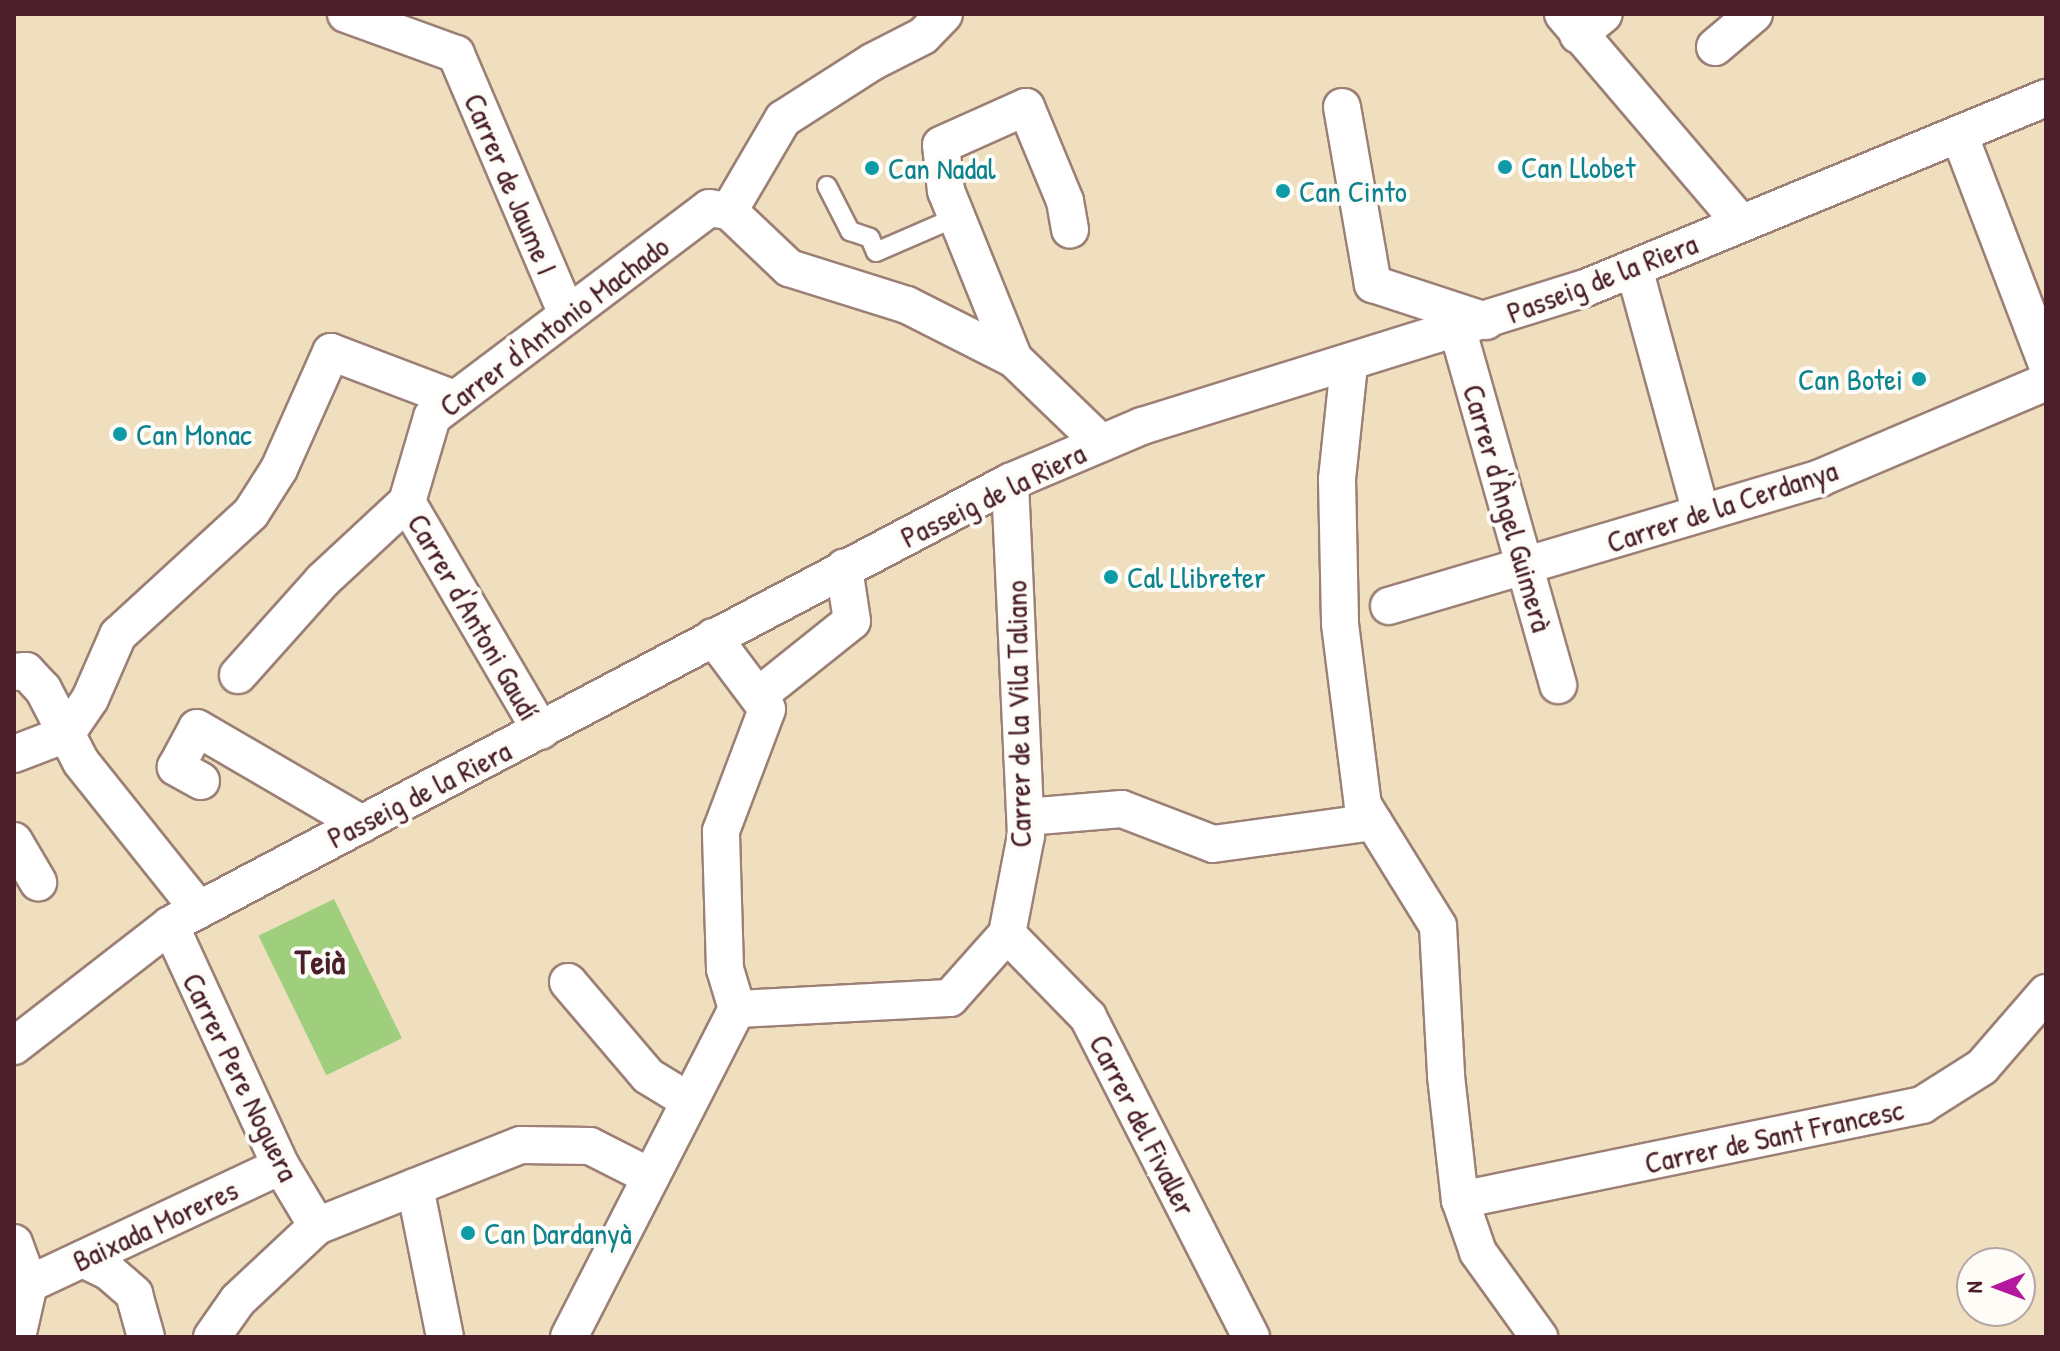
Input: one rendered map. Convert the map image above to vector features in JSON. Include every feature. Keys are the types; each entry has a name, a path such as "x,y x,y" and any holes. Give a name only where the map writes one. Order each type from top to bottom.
{"street":[{"name":"Carrer de Jaume I","path":"346,14 456,54 567,314"},
{"path":"944,14 923,36 872,62 783,119 719,209 789,268 907,305 1014,359 1101,443"},
{"path":"1715,47 1754,14"},
{"path":"1582,21 1741,223"},
{"name":"Passeig de la Riera","path":"14,1046 184,918 1010,482 1101,443 1472,326 1634,268 2046,98"},
{"path":"1014,359 946,191 941,145 1026,107 1065,201 1070,230"},
{"path":"1342,107 1373,284 1472,326"},
{"path":"1959,134 2046,362"},
{"name":"Carrer d'Antonio Machado","path":"407,502 432,417 567,314 719,209"},
{"path":"1634,268 1697,498"},
{"name":"Carrer d'Àngel Guimerà","path":"1472,326 1524,567 1558,685"},
{"path":"14,754 29,744 66,734 90,699 118,635 198,567 265,494 331,352 455,399"},
{"path":"1349,365 1337,479 1340,624 1363,805 1438,926 1446,1076 1460,1200 1478,1252 1539,1337"},
{"name":"Carrer de la Cerdanya","path":"1389,606 1820,478 2046,382"},
{"name":"Carrer de la Vila Taliano","path":"1007,934 1026,817 1010,482"},
{"path":"238,675 322,581 407,502"},
{"name":"Carrer d'Antoni Gaudí","path":"407,502 541,731"},
{"path":"758,696 852,621 844,568"},
{"path":"569,1337 737,1009 725,969 721,831 767,709 713,637"},
{"name":"Carrer Pere Noguera","path":"20,671 43,689 81,762 184,918 281,1166 317,1226"},
{"path":"201,781 176,767 197,728 362,824"},
{"path":"1026,817 1122,809 1213,844 1374,822"},
{"path":"14,841 38,882"},
{"path":"737,1009 950,998 1007,934"},
{"name":"Carrer del Fivaller","path":"1007,934 1088,1017 1251,1337"},
{"path":"568,982 648,1076 689,1101"},
{"name":"Carrer de Sant Francesc","path":"1460,1200 1922,1105 1982,1067 2046,993"},
{"path":"212,1337 238,1300 317,1226 521,1145 590,1146 651,1177"},
{"name":"Baixada Moreres","path":"29,1284 281,1166"},
{"path":"415,1187 445,1337"},
{"path":"14,1243 29,1284 17,1337"},
{"path":"83,1259 108,1271 134,1294 146,1337"}],"lane":[{"path":"827,186 850,231 870,238 876,252 957,217"}],"green space":[{"path":"334,899 402,1038 326,1075 259,936"}],"place":[{"name":"Can Llobet","path":"1505,167"},
{"name":"Can Nadal","path":"872,168"},
{"name":"Can Cinto","path":"1283,191"},
{"name":"Can Botei","path":"1919,379"},
{"name":"Can Monac","path":"120,434"},
{"name":"Cal Llibreter","path":"1111,577"},
{"name":"Can Dardanyà","path":"468,1233"}],"district":[{"name":"Teià","path":"320,963"}]}
